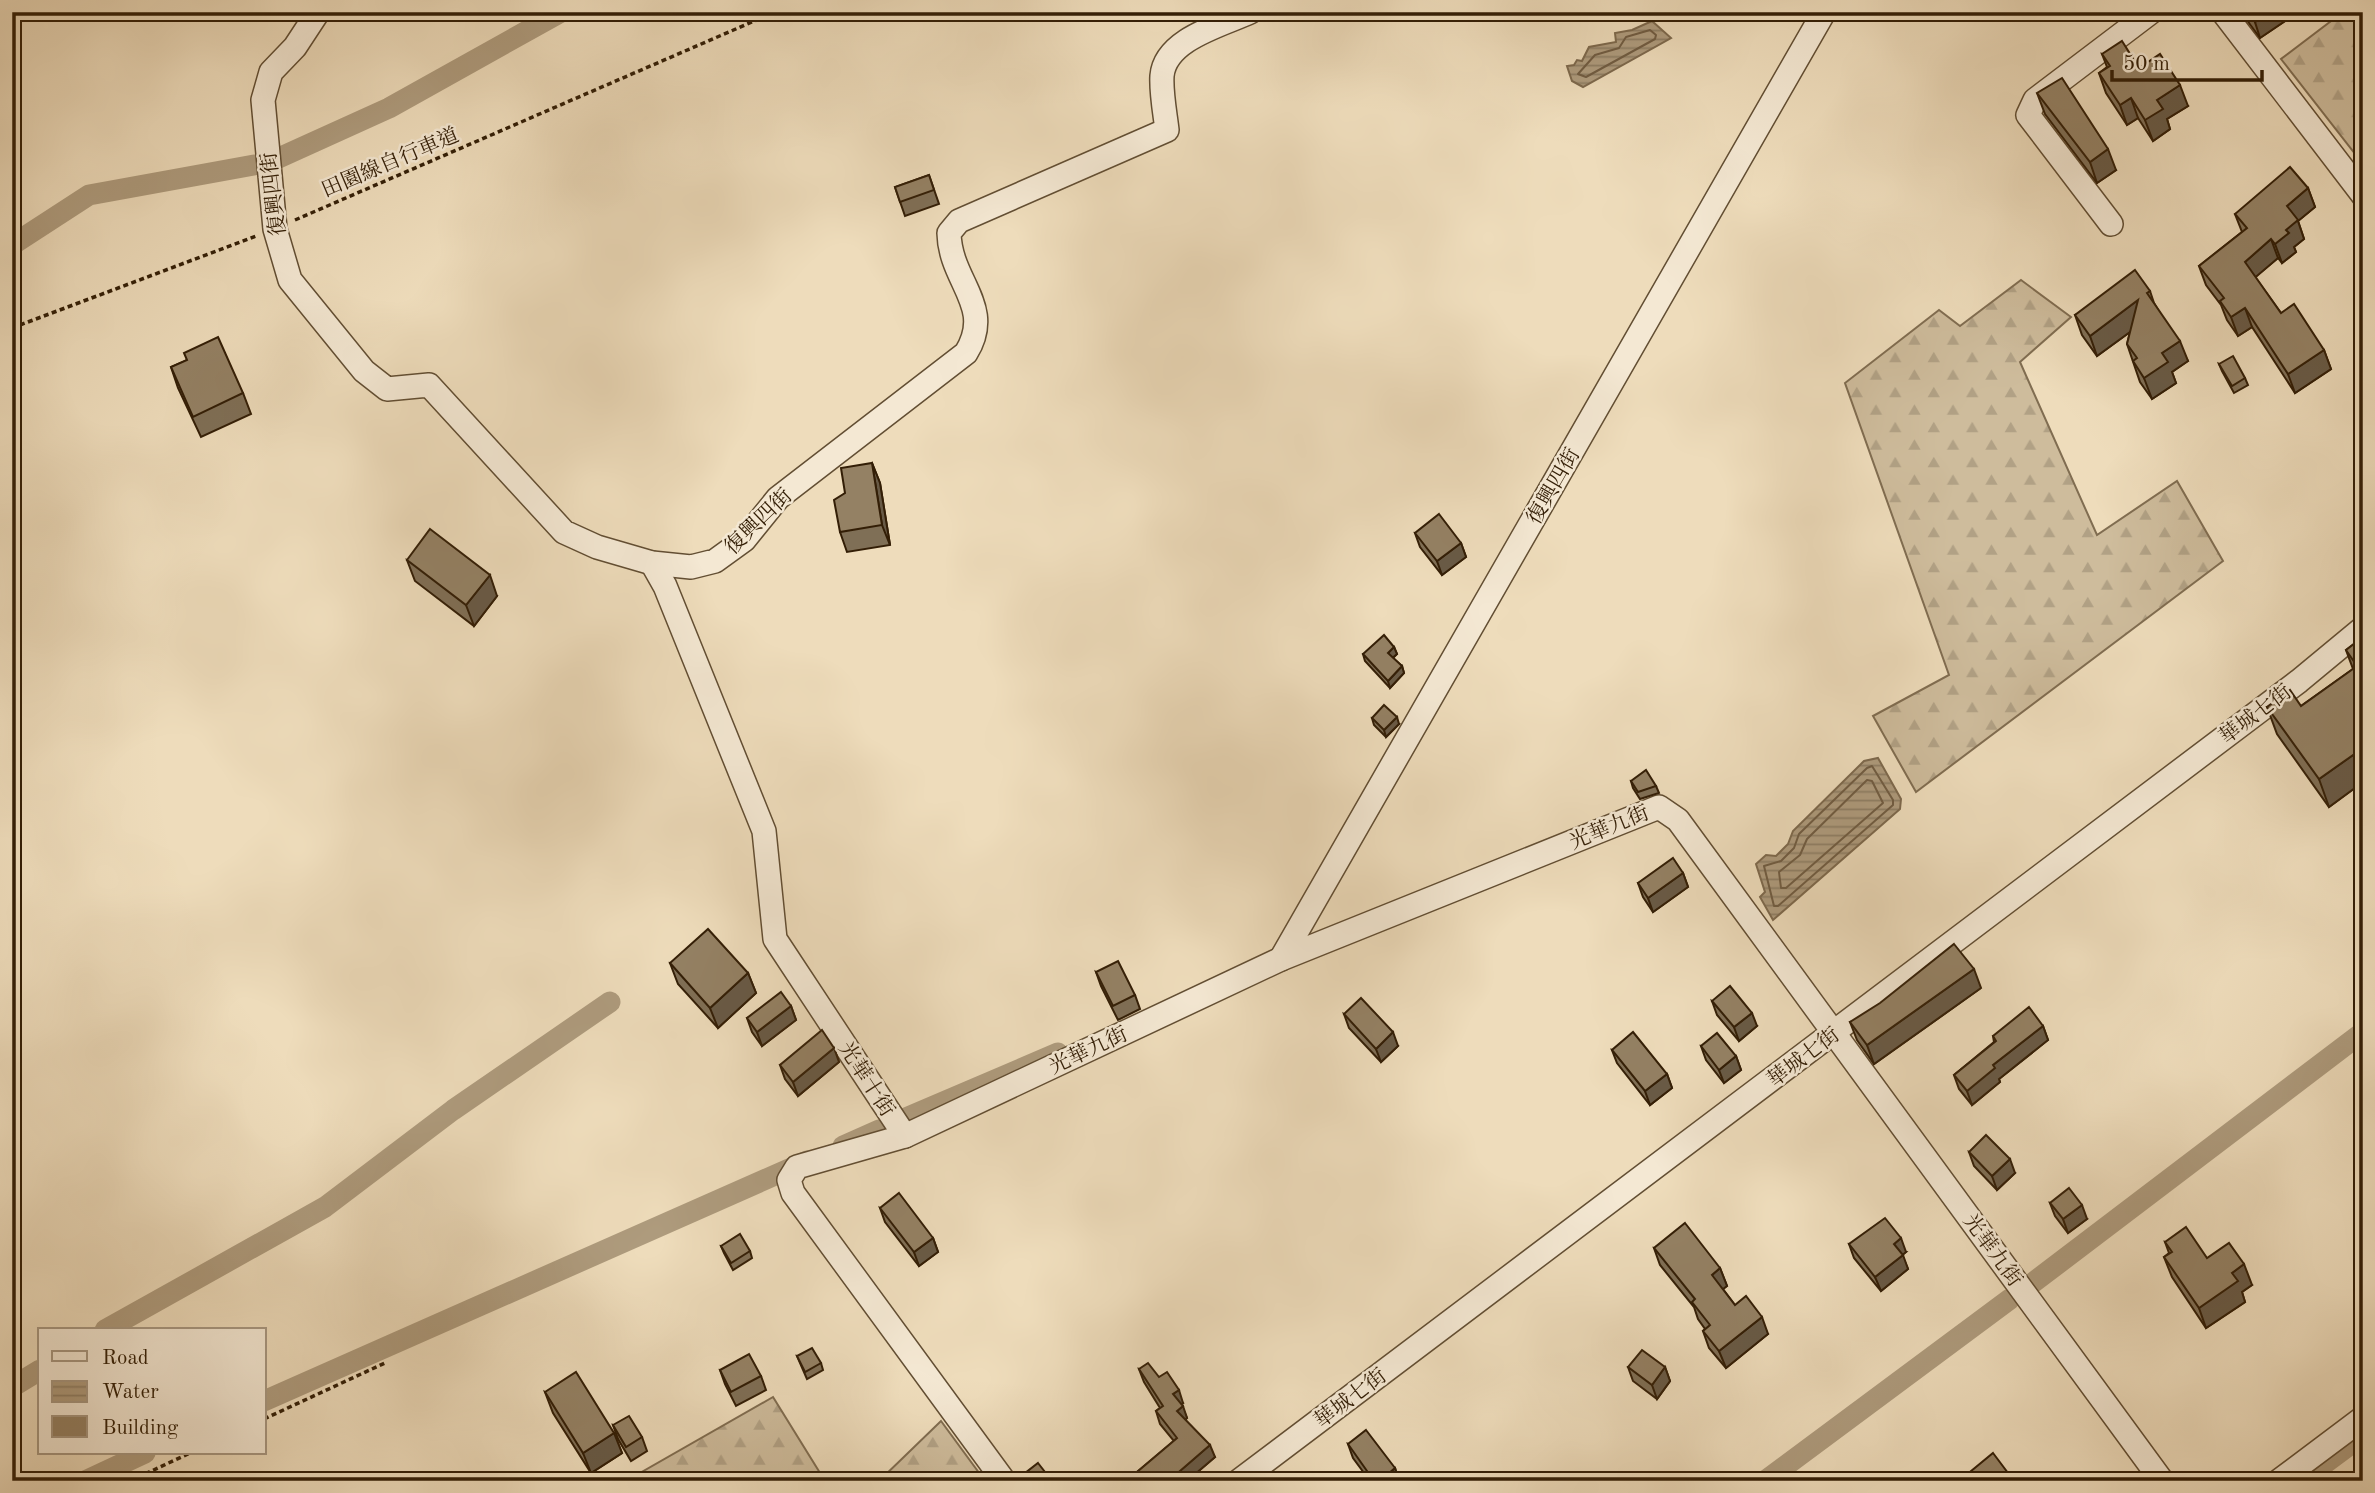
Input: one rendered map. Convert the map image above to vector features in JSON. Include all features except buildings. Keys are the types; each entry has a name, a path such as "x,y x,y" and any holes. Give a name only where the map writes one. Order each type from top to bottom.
{"street":[{"name":"復興四街","path":"318,12 295,47 271,72 263,100 275,229 290,280 364,371 387,388 429,385 564,532 597,547 652,563 691,567 715,561 744,540 778,498 966,353 977,336 978,318 949,253 949,233 959,221 1167,130 1162,75 1167,57 1177,47 1250,12"},
{"name":"復興四街","path":"1281,959 1824,12"},
{"path":"2111,224 2028,115 2035,100 2151,12"},
{"path":"2223,12 2363,195"},
{"name":"光華十街","path":"652,563 665,586 764,831 775,939 905,1136 797,1167 789,1180 793,1193 1004,1481"},
{"name":"華城七街","path":"1239,1481 1835,1034 2299,681 2363,628"},
{"name":"光華九街","path":"905,1136 1281,959 1659,807 1678,820 2162,1481"},
{"path":"2279,1481 2363,1418"}],"path":[{"name":"田園線自行車道","path":"12,328 275,229 775,12"},
{"path":"266,1418 387,1362"},
{"path":"130,1481 188,1454"}],"green space":[{"path":"2343,12 2363,12 2363,164 2281,59"},
{"path":"2021,280 2071,317 2020,362 2097,535 2177,481 2223,561 1916,792 1873,716 1949,675 1845,383 1939,310 1960,326"},
{"path":"773,1397 825,1481 626,1481"},
{"path":"941,1421 985,1481 879,1481"}],"water":[{"path":"1652,21 1671,38 1583,87 1572,81 1567,66 1574,65 1577,60 1582,61 1589,47 1616,42 1615,33 1632,30"},
{"path":"1878,758 1901,799 1900,809 1773,920 1760,897 1765,892 1756,864 1766,855 1776,856 1788,844 1793,831 1864,761"}],"waterway":[{"path":"272,161 389,108 561,12"},
{"path":"12,245 89,195 254,165"},
{"path":"109,1328 325,1207 453,1110 610,1002"},
{"path":"2030,1285 2363,1032"},
{"path":"899,1121 1058,1053"},
{"path":"843,1146 879,1130"},
{"path":"266,1400 807,1161"},
{"path":"1765,1481 2010,1299"},
{"path":"12,1387 38,1371"},
{"path":"2301,1481 2363,1435"},
{"path":"85,1481 143,1454"}]}
